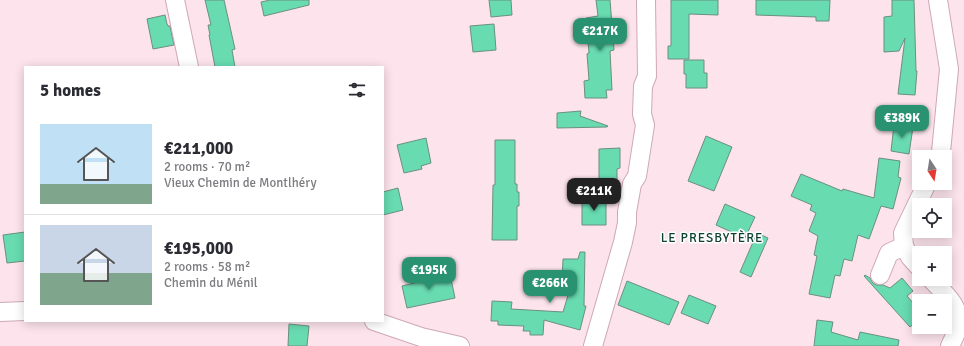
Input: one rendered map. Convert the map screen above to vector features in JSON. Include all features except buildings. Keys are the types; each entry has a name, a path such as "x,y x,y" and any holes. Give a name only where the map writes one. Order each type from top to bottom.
{"street":[{"path":"175,0 189,66"},
{"path":"593,346 623,242 632,184 637,176 645,125 642,114 643,86 647,76 646,0"},
{"path":"938,0 949,69 942,150"},
{"path":"912,259 904,246 903,233 924,190"},
{"path":"880,275 889,253 904,246"},
{"path":"937,286 957,310 958,327 950,346"},
{"path":"0,312 24,311"},
{"path":"377,322 421,337 460,346"}],"district":[{"name":"LE PRESBYTÈRE","path":"712,238"}]}
